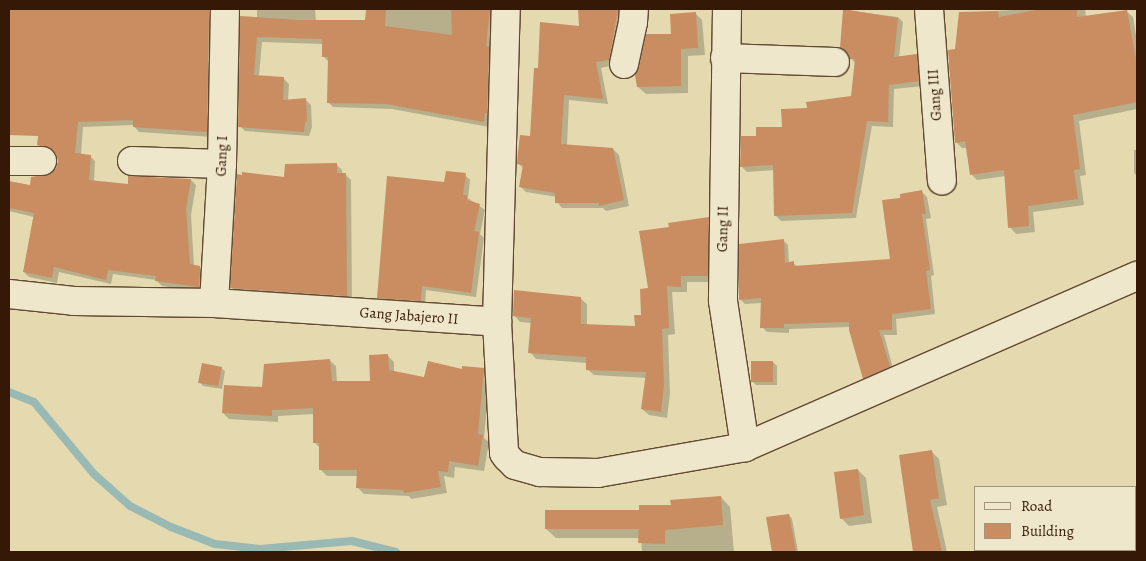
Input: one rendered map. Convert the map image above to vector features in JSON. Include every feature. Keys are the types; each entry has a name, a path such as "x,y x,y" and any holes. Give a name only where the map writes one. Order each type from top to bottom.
{"street":[{"name":"Gang I","path":"214,303 222,164 225,9"},
{"path":"506,9 497,322 504,454 515,466 540,472 598,473 745,447 1137,276"},
{"path":"624,64 634,9"},
{"name":"Gang II","path":"727,9 723,301 745,447"},
{"name":"Gang III","path":"929,9 942,181"},
{"path":"725,58 835,62"},
{"path":"9,161 42,161"},
{"path":"132,161 222,164"},
{"name":"Gang Jabajero II","path":"9,294 74,301 214,303 497,322"}],"building":[{"path":"9,9 209,9 207,132 133,127 133,120 78,122 75,153 91,155 89,180 128,184 128,176 191,179 186,209 190,264 200,266 199,287 155,281 156,276 108,270 106,280 54,267 52,278 23,272 34,213 9,208 9,181 30,185 31,177 50,174 56,168 58,161 56,154 50,148 37,145 38,136 9,135"},
{"path":"366,9 386,9 385,26 452,35 451,9 490,9 486,46 489,47 487,113 485,113 484,122 386,104 327,103 328,57 322,57 322,39 257,37 254,75 284,77 283,100 306,98 307,122 305,122 304,132 238,127 240,16 297,20 365,20"},
{"path":"578,9 618,9 609,60 596,62 603,99 564,95 561,144 613,148 624,200 599,206 599,203 555,203 555,193 519,187 523,165 517,164 520,135 530,136 534,68 538,68 540,22 579,26"},
{"path":"843,9 898,18 894,57 917,54 919,81 889,85 888,122 867,121 852,213 774,216 773,165 740,167 741,136 756,136 756,127 782,127 781,109 807,108 806,102 851,96 855,59 850,59 849,54 840,48"},
{"path":"1042,9 1077,9 1077,17 1127,10 1137,64 1137,102 1073,115 1080,169 1074,170 1078,199 1028,206 1029,226 1008,228 1004,170 970,175 965,141 955,143 948,50 955,49 959,12 998,11 999,17"},
{"path":"696,12 698,48 681,49 681,86 637,87 635,75 639,67 646,34 671,34 670,14"},
{"path":"337,163 337,173 346,173 347,296 230,288 237,174 242,175 242,172 284,177 285,164"},
{"path":"446,171 466,173 463,195 467,195 467,200 480,204 474,231 479,232 471,293 422,286 421,301 377,298 387,176 444,182"},
{"path":"922,190 926,214 922,214 930,270 926,271 931,309 892,314 892,330 879,330 890,367 863,379 849,330 849,322 784,324 784,328 760,328 761,298 739,300 739,244 784,239 785,263 794,261 794,266 890,259 882,200 900,198 900,194"},
{"path":"709,217 708,276 681,276 681,287 667,286 669,328 662,329 664,386 661,412 641,409 646,372 586,370 586,357 528,353 531,318 513,316 514,290 581,297 581,324 635,326 634,315 641,315 640,289 648,288 639,231 669,227 668,223"},
{"path":"388,354 389,370 424,377 428,361 462,369 462,366 484,368 478,434 483,435 478,466 449,461 448,472 438,471 441,487 404,493 403,490 356,488 357,470 319,470 319,443 313,443 313,408 272,410 272,416 222,413 224,385 262,387 264,364 330,359 332,381 370,381 369,355"},
{"path":"751,361 773,361 773,382 751,382"},
{"path":"202,363 222,367 218,386 198,383"},
{"path":"932,450 939,498 930,500 942,552 913,552 899,455"},
{"path":"858,469 864,515 840,519 834,472"},
{"path":"721,496 723,525 665,530 665,544 638,543 639,529 545,529 545,510 639,510 639,505 671,505 670,500"},
{"path":"789,514 796,552 772,552 766,517"}],"waterway":[{"path":"9,392 34,402 94,474 130,506 171,527 215,544 260,549 352,541 396,552"}]}
